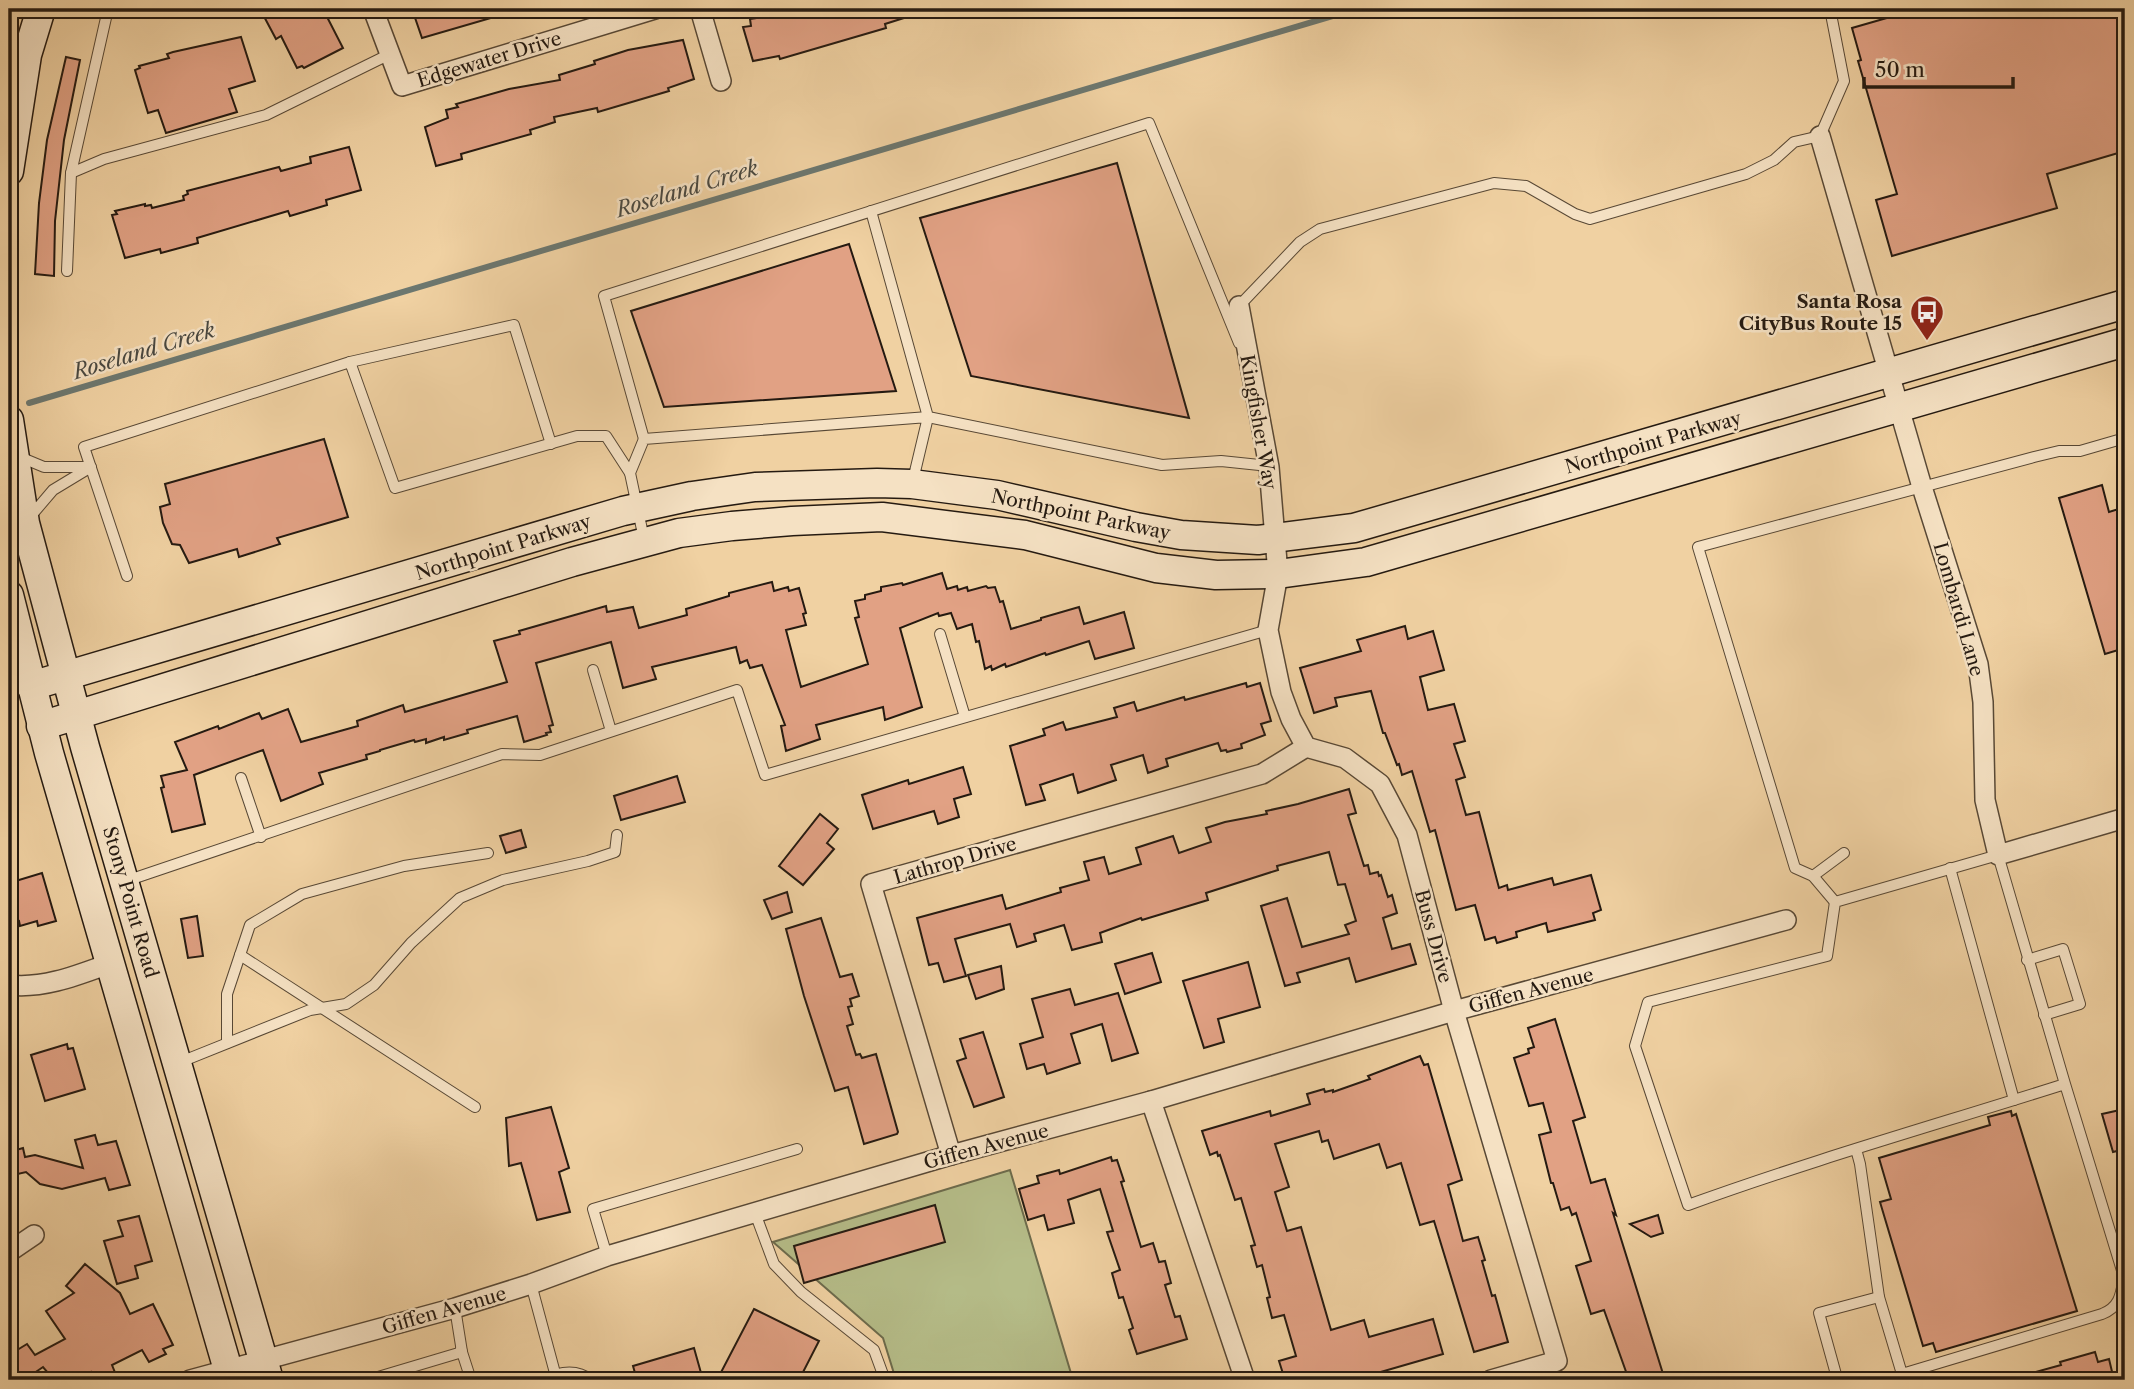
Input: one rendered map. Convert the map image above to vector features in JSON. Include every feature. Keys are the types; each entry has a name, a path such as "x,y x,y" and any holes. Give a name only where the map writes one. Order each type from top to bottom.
{"street":[{"path":"9,171 27,55 41,9"},
{"name":"Edgewater Drive","path":"373,9 402,86 656,9"},
{"path":"700,9 721,81"},
{"name":"Lombardi Lane","path":"1820,136 1922,487 1978,664 1983,702 1985,800 1998,855"},
{"name":"Northpoint Parkway","path":"31,686 637,508 692,496 755,487 912,484 1017,499 1181,535 1258,540 1354,528 2125,304"},
{"name":"Kingfisher Way","path":"1239,306 1269,467 1278,574"},
{"name":"Northpoint Parkway","path":"41,726 572,562 679,533 732,526 882,517 1025,536 1156,568 1216,575 1278,574 1366,562 2125,342"},
{"name":"Stony Point Road","path":"9,420 25,523 76,715 266,1370"},
{"path":"1278,574 1268,630 1280,692 1306,747"},
{"name":"Stony Point Road","path":"9,595 41,726 229,1375"},
{"name":"Buss Drive","path":"1306,747 1345,758 1380,784 1407,835 1454,1011 1557,1360 1491,1380"},
{"name":"Lathrop Drive","path":"951,1155 871,884 1262,774 1306,747"},
{"path":"1998,855 2125,818"},
{"name":"Giffen Avenue","path":"190,1380 266,1370 531,1284 607,1256 951,1155 1151,1101 1454,1011 1786,920"},
{"path":"9,985 37,985 75,976 111,963"},
{"path":"1151,1101 1245,1380"},
{"path":"9,1252 34,1235"}],"lane":[{"path":"67,271 71,173 108,9"},
{"path":"1239,306 1300,242 1320,229 1494,183 1526,186 1575,214 1590,219 1746,174 1774,160 1794,142 1820,136 1844,81 1830,9"},
{"path":"71,173 104,159 266,115 390,54"},
{"path":"630,473 645,439 604,296 1149,122 1250,370"},
{"path":"870,211 928,417 912,484"},
{"path":"127,576 85,447 350,362 514,325 551,444"},
{"path":"350,362 395,488 578,436 606,436 630,473 645,542"},
{"path":"645,439 928,417 1162,465 1221,461 1269,467"},
{"path":"2064,1084 1967,1112 1688,1205 1635,1046 1648,1002 1827,956 1835,902 1813,876 1795,868 1698,547 2034,457 2080,451 2125,438"},
{"path":"12,452 44,467 91,467"},
{"path":"25,523 52,490 91,467"},
{"path":"125,881 502,754 540,755 737,690 765,775 1268,630"},
{"path":"940,634 965,717"},
{"path":"593,670 611,732"},
{"path":"241,778 261,837"},
{"path":"177,1063 310,1010 346,1003 374,985 411,943 460,898 503,880 589,861 615,852 617,835"},
{"path":"227,1043 227,993 250,925 302,894 404,866 488,853"},
{"path":"1813,876 1844,853"},
{"path":"1835,902 1998,855 2064,1084 2125,1277 2119,1302 2111,1311 1902,1374 1878,1297 1856,1149"},
{"path":"1950,868 2014,1100"},
{"path":"2028,960 2063,949 2080,1004 2044,1015"},
{"path":"240,956 475,1107"},
{"path":"607,1256 593,1209 797,1149"},
{"path":"755,1213 774,1264 801,1292 874,1350 885,1380"},
{"path":"531,1284 555,1373"},
{"path":"1838,1378 1819,1313 1878,1297"},
{"path":"454,1308 461,1349 471,1380"},
{"path":"368,1380 462,1353 461,1349"},
{"path":"542,1380 555,1373 571,1372 591,1380"}],"green space":[{"path":"1010,1170 1073,1380 896,1380 883,1338 773,1242"}],"building":[{"path":"260,9 318,9 321,14 325,13 343,48 304,68 297,68 281,36 276,39"},
{"path":"412,9 508,9 508,13 422,38"},
{"path":"785,9 923,9 923,12 885,24 886,28 780,59 779,56 753,61 743,27 751,26 750,19 756,18 757,15"},
{"path":"1918,9 2125,9 2125,151 2047,174 2057,208 1892,256 1876,200 1897,194 1858,61 1861,60 1852,28"},
{"path":"241,37 255,81 229,89 237,112 166,133 158,110 148,113 135,70 140,68 139,66 169,58 167,54 173,52"},
{"path":"683,40 694,79 668,88 669,91 598,112 597,108 554,117 555,122 530,130 531,134 461,154 462,159 436,166 425,127 448,118 446,110 458,107 456,104 509,89 560,80 559,75 628,50"},
{"path":"66,57 80,60 64,140 55,221 54,276 35,274 39,203 47,140"},
{"path":"349,147 361,190 326,200 327,205 290,216 288,211 197,238 198,243 161,253 160,249 125,258 112,215 117,214 115,211 145,204 151,205 152,208 184,200 183,196 188,194 187,191 279,167 281,171 311,163 310,157"},
{"path":"1117,163 1189,418 971,376 920,218"},
{"path":"849,244 896,391 664,407 631,311"},
{"path":"324,439 348,517 277,538 280,544 239,557 237,549 189,563 180,545 172,544 160,507 170,504 165,484"},
{"path":"2102,485 2109,512 2125,507 2125,648 2105,654 2059,498"},
{"path":"942,573 947,589 957,586 958,590 967,587 968,591 986,586 995,587 1000,602 1003,601 1011,629 1079,607 1084,624 1124,612 1134,648 1095,659 1089,641 1006,667 1005,664 992,670 991,666 985,669 972,624 957,629 951,613 939,616 938,613 900,628 922,707 885,720 883,707 816,725 820,739 786,751 781,726 785,725 762,665 750,668 747,660 740,663 736,647 652,667 656,679 623,688 611,642 536,663 553,725 549,726 551,732 546,733 547,735 524,742 517,716 467,730 468,733 444,740 444,737 426,743 426,739 414,740 366,755 367,759 319,773 323,784 281,801 263,750 194,775 205,824 172,832 161,788 164,787 161,776 187,770 175,742 218,726 219,729 259,713 262,719 288,709 301,742 358,726 357,721 403,705 405,712 507,682 494,641 520,634 519,631 606,606 607,612 633,607 639,628 687,615 686,609 729,596 729,593 772,582 774,591 788,587 789,591 799,588 806,613 803,614 806,625 786,630 801,687 868,664 855,618 859,617 855,601 881,591 881,587 903,585"},
{"path":"1405,626 1408,639 1433,631 1444,670 1420,677 1428,710 1454,704 1465,741 1454,744 1465,777 1456,780 1466,815 1479,812 1499,888 1507,885 1508,890 1552,878 1554,885 1591,875 1601,910 1593,913 1595,920 1548,932 1546,923 1516,932 1517,937 1497,943 1495,937 1485,940 1475,905 1456,910 1435,830 1430,832 1412,771 1402,775 1399,764 1397,765 1383,733 1371,691 1335,698 1337,706 1314,713 1300,668 1361,651 1357,640"},
{"path":"1246,683 1247,687 1260,683 1271,721 1261,724 1265,735 1241,744 1242,748 1221,751 1218,743 1166,759 1168,766 1148,773 1143,755 1111,765 1116,780 1078,793 1073,774 1040,785 1045,800 1026,805 1010,746 1045,735 1043,729 1063,722 1066,730 1117,717 1114,708 1134,702 1137,711"},
{"path":"963,767 971,794 954,799 959,817 938,824 934,811 873,829 862,795 908,780 909,784"},
{"path":"677,776 685,802 621,820 614,796"},
{"path":"1349,789 1356,813 1348,815 1364,866 1368,865 1370,874 1378,872 1379,876 1381,875 1388,897 1392,895 1397,913 1383,918 1392,949 1410,944 1416,964 1356,982 1349,958 1297,973 1300,982 1285,986 1261,906 1287,898 1302,947 1349,934 1345,925 1356,921 1345,884 1338,885 1329,852 1277,866 1278,870 1206,893 1208,900 1142,920 1141,918 1100,933 1102,942 1072,950 1064,925 1034,934 1036,941 1017,947 1010,924 955,939 966,976 944,982 938,963 929,965 917,918 1002,895 1006,909 1089,880 1084,862 1104,857 1109,874 1141,864 1136,848 1173,836 1179,853 1211,842 1206,828 1267,814 1266,811"},
{"path":"820,814 838,829 827,843 834,849 803,885 779,866"},
{"path":"521,830 526,847 506,853 500,836"},
{"path":"42,873 56,921 38,926 37,921 20,926 19,921 9,924 9,883"},
{"path":"787,892 792,912 772,919 764,900"},
{"path":"197,916 203,956 188,958 181,919"},
{"path":"821,918 840,977 852,974 859,996 850,999 852,1006 848,1007 853,1024 847,1026 856,1055 860,1054 862,1058 876,1054 898,1132 864,1144 848,1087 835,1091 804,996 786,929"},
{"path":"1152,953 1161,982 1125,994 1115,964"},
{"path":"1248,962 1260,1007 1218,1019 1224,1042 1204,1048 1183,981"},
{"path":"1001,966 1004,989 976,999 968,975"},
{"path":"1070,989 1075,1005 1118,993 1138,1053 1112,1061 1102,1024 1071,1034 1080,1063 1047,1074 1044,1064 1027,1069 1020,1044 1043,1037 1032,999"},
{"path":"1555,1019 1585,1117 1573,1121 1591,1183 1605,1179 1664,1377 1629,1380 1604,1310 1591,1314 1576,1266 1591,1261 1576,1213 1572,1215 1569,1207 1561,1210 1551,1183 1539,1135 1551,1132 1543,1103 1529,1106 1514,1058 1529,1053 1528,1049 1534,1047 1528,1028"},
{"path":"983,1032 1004,1097 974,1107 957,1061 966,1058 960,1039"},
{"path":"67,1044 68,1049 73,1048 85,1089 45,1101 31,1055"},
{"path":"1420,1056 1424,1065 1428,1064 1462,1180 1448,1185 1463,1241 1478,1237 1492,1296 1495,1295 1508,1342 1474,1352 1434,1221 1420,1225 1401,1163 1387,1168 1379,1144 1334,1159 1328,1140 1322,1142 1319,1131 1275,1144 1289,1187 1275,1192 1287,1231 1301,1227 1331,1330 1364,1320 1369,1337 1433,1319 1443,1354 1353,1380 1285,1380 1279,1361 1296,1356 1284,1315 1272,1318 1262,1265 1257,1267 1251,1246 1255,1245 1241,1198 1235,1200 1220,1155 1218,1156 1217,1152 1210,1155 1202,1131 1270,1111 1271,1116 1310,1104 1307,1094 1324,1089 1325,1092 1333,1092 1370,1079 1368,1076"},
{"path":"551,1107 569,1168 559,1172 570,1212 537,1220 521,1163 509,1166 506,1118"},
{"path":"2120,1110 2125,1130 2125,1149 2113,1152 2102,1114"},
{"path":"2011,1111 2012,1116 2016,1114 2077,1311 1936,1352 1933,1343 1923,1346 1880,1202 1891,1199 1879,1158 1990,1125 1988,1117"},
{"path":"95,1135 98,1145 116,1141 130,1185 109,1190 105,1178 62,1189 40,1184 26,1172 9,1176 9,1152 23,1148 25,1157 35,1155 83,1168 75,1140"},
{"path":"1111,1157 1112,1161 1117,1160 1124,1181 1121,1182 1141,1247 1153,1243 1159,1262 1165,1261 1171,1283 1165,1285 1175,1317 1180,1316 1187,1339 1137,1354 1129,1330 1133,1328 1123,1297 1119,1298 1112,1273 1120,1270 1107,1232 1113,1231 1100,1189 1068,1200 1074,1223 1048,1230 1044,1215 1028,1220 1019,1189 1039,1183 1037,1176 1059,1170 1060,1174"},
{"path":"935,1205 945,1242 804,1283 794,1246"},
{"path":"1658,1215 1663,1233 1651,1237 1630,1224"},
{"path":"139,1216 152,1261 135,1266 138,1278 117,1284 104,1241 123,1236 118,1221"},
{"path":"85,1264 120,1293 130,1314 153,1304 173,1345 163,1349 166,1354 149,1362 142,1350 112,1365 118,1380 95,1380 91,1372 78,1380 54,1380 43,1367 24,1380 18,1371 9,1376 9,1355 27,1344 35,1355 65,1339 46,1311 74,1293 66,1286"},
{"path":"754,1309 819,1341 799,1380 717,1380"},
{"path":"694,1348 703,1380 637,1380 633,1366"},
{"path":"2095,1352 2098,1362 2109,1359 2114,1380 2025,1380 2025,1375"}],"waterway":[{"name":"Roseland Creek","path":"29,403 1356,9"}],"place":[{"name":"Santa Rosa CityBus Route 15","path":"1927,342"}]}
